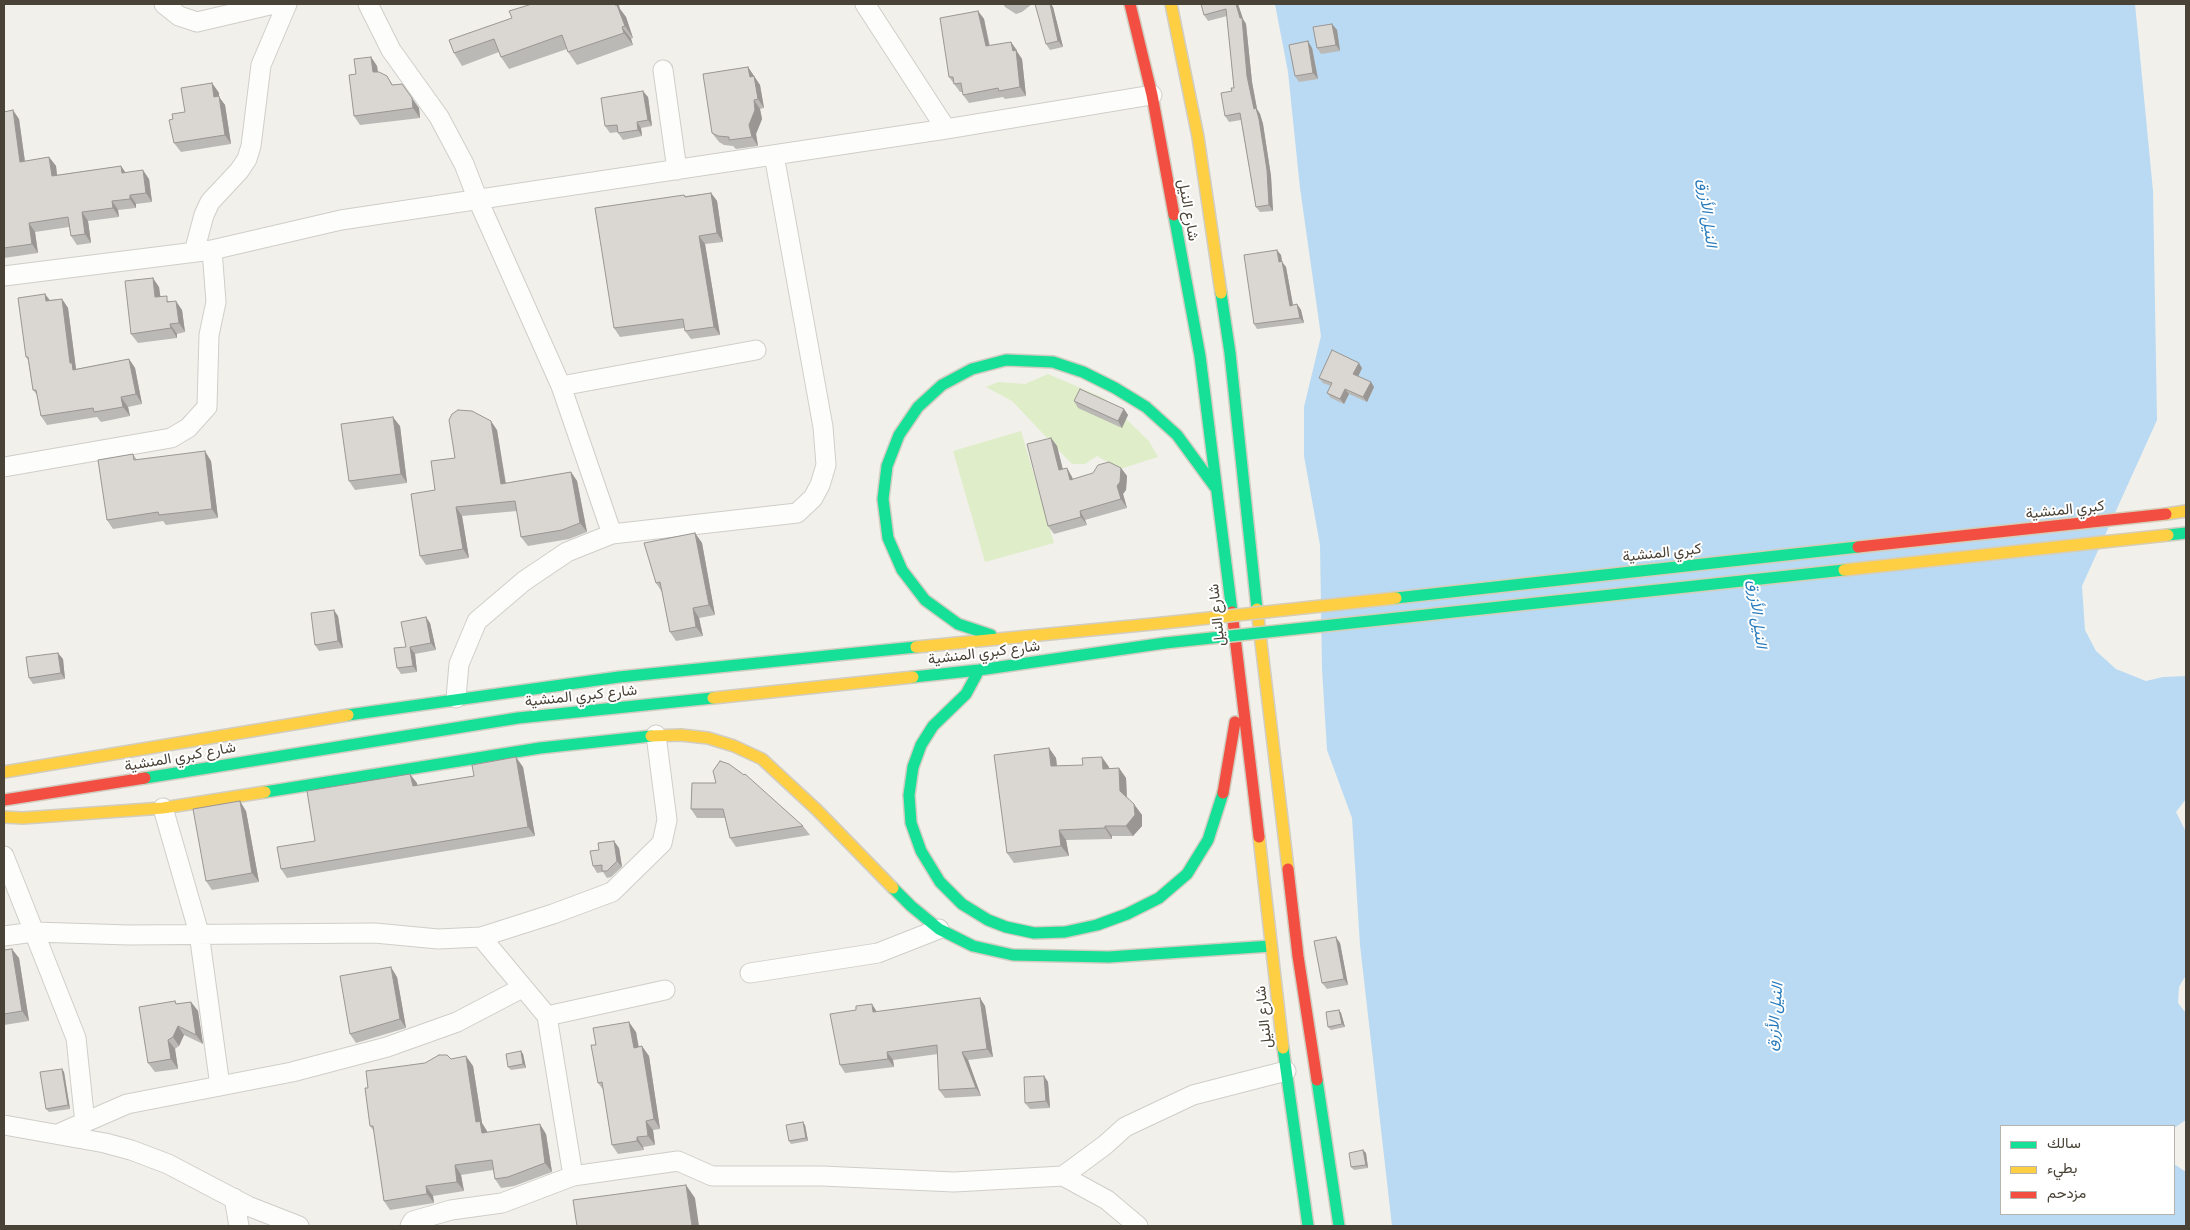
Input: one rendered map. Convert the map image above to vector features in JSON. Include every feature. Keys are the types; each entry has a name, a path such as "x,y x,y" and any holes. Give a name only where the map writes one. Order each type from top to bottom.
{"main road":[{"name":"شارع النيل","path":"1130,4 1152,95 1200,356 1286,1071 1308,1226"},
{"name":"شارع النيل","path":"1171,4 1198,137 1230,353 1246,488 1252,569 1298,956 1339,1226"},
{"path":"1000,638 958,624 925,600 902,570 888,538 883,499 887,466 899,435 918,406 942,385 972,369 1006,360 1054,362 1082,372 1146,407 1177,435 1217,490"},
{"name":"كبري المنشية","path":"1162,623 2186,511"},
{"name":"شارع كبري المنشية","path":"4,800 518,718 979,670 1165,643 2186,533"},
{"name":"شارع كبري المنشية","path":"4,772 398,706 619,677 1162,623"},
{"path":"979,670 966,694 933,726 921,745 914,767 909,795 912,823 921,851 935,875 962,904 988,920 1006,927 1034,933 1065,932 1097,925 1127,914 1159,898 1187,874 1208,840 1217,815 1224,787 1240,689"},
{"path":"4,817 23,818 163,808 540,748 656,735 708,738 734,746 762,759 817,810 911,906 938,929 973,946 1013,955 1109,957 1271,946"}],"street":[{"path":"164,4 179,16 197,22 274,4"},
{"path":"4,467 171,438 188,428 207,407 209,335 216,302 203,251 204,215 210,202 247,160 251,146 261,65 287,4"},
{"path":"368,4 391,50 439,117 453,140 561,386 612,534"},
{"path":"865,4 946,130"},
{"path":"663,70 677,170"},
{"path":"4,276 203,251 341,220 946,130 1152,95"},
{"path":"456,698 459,664 477,622 524,581 567,552 612,534 796,513 813,498 820,485 826,465 823,427 774,155"},
{"path":"561,386 756,350"},
{"path":"4,936 34,932 129,935 375,933 438,939 481,937 553,914 612,892 662,843 667,820 656,735"},
{"path":"163,808 199,933 220,1086"},
{"path":"4,856 76,1038 85,1123"},
{"path":"750,973 878,952 938,929"},
{"path":"481,937 547,1016 573,1176"},
{"path":"58,1134 127,1104 292,1072 388,1046 457,1022 522,988"},
{"path":"547,1016 665,990"},
{"path":"1063,1176 1105,1145 1125,1127 1193,1094 1286,1071"},
{"path":"4,1125 58,1134 132,1150 168,1164 234,1198 299,1226"},
{"path":"410,1226 412,1221 451,1210 502,1203 573,1176 678,1162 712,1176 822,1176 954,1182 1063,1176 1107,1200 1138,1226"},
{"path":"234,1198 239,1226"}],"green space":[{"path":"1048,374 1104,398 1149,441 1158,457 1120,469 1097,456 1085,464 1072,464 1012,401 986,387 998,382 1025,384"},
{"path":"1021,431 1054,543 985,562 953,451"}],"water":[{"name":"النيل الأزرق","path":"1275,4 2135,4 2153,191 2157,420 2082,586 2085,630 2096,651 2116,669 2146,681 2163,677 2186,676 2186,799 2176,812 2186,832 2186,975 2179,987 2178,1003 2186,1013 2186,1120 2175,1127 2175,1125 2000,1125 2000,1215 2175,1215 2175,1165 2186,1172 2186,1226 1392,1226 1360,945 1352,818 1327,750 1322,669 1320,545 1304,456 1304,407 1321,336 1300,188 1288,72"}],"building":[{"path":"532,4 614,4 617,5 625,26 622,27 624,33 568,52 562,35 501,57 494,39 454,53 449,40 512,18 509,11"},
{"path":"1035,4 1050,4 1058,41 1046,44"},
{"path":"1201,4 1236,4 1240,18 1242,18 1247,76 1254,109 1256,108 1259,119 1267,170 1269,205 1256,207 1240,113 1225,116 1221,93 1232,91 1231,88 1234,88 1226,9 1204,15"},
{"path":"978,11 986,46 1011,42 1013,51 1016,50 1020,87 999,91 998,88 963,95 961,83 954,84 953,77 949,77 940,18"},
{"path":"1332,24 1336,45 1317,48 1313,27"},
{"path":"1308,41 1313,73 1295,76 1289,45"},
{"path":"371,57 373,72 379,72 387,76 392,85 402,84 412,98 413,108 354,116 349,75 356,74 354,59"},
{"path":"748,67 750,77 754,76 758,99 754,100 755,110 749,125 752,137 729,140 729,137 718,136 712,133 703,74"},
{"path":"212,83 214,97 219,96 225,135 174,143 169,120 173,119 172,114 185,112 181,88"},
{"path":"643,91 648,120 637,122 638,130 618,133 617,125 605,126 601,98"},
{"path":"13,110 20,162 49,157 52,176 121,166 122,173 143,170 146,193 130,195 130,199 112,201 113,208 82,212 85,234 71,236 68,217 29,223 32,244 4,248 4,112"},
{"path":"711,193 717,233 699,236 714,327 685,331 683,319 614,328 595,208"},
{"path":"1277,250 1279,262 1282,261 1290,306 1297,304 1300,318 1254,324 1244,255"},
{"path":"153,278 155,297 167,296 167,302 176,301 179,323 170,324 171,328 131,334 125,281"},
{"path":"45,294 46,301 62,299 70,363 72,363 73,370 129,359 136,394 121,397 123,407 94,412 93,408 41,416 36,390 33,390 28,357 26,357 18,298"},
{"path":"1332,350 1359,363 1353,374 1371,382 1363,397 1345,389 1340,399 1327,393 1332,383 1319,378"},
{"path":"1080,389 1124,409 1118,421 1074,401"},
{"path":"458,410 472,411 491,421 501,484 571,472 580,523 562,530 521,537 515,501 456,507 463,549 420,556 411,494 435,490 431,461 455,458 449,420 452,414"},
{"path":"393,417 401,474 349,481 341,424"},
{"path":"1051,438 1059,470 1067,468 1070,480 1093,473 1098,465 1109,462 1121,468 1120,482 1117,486 1121,499 1080,511 1081,517 1048,526 1027,444"},
{"path":"205,451 212,509 159,515 158,512 107,520 98,460 133,454 134,460"},
{"path":"695,533 709,605 693,608 696,627 670,632 660,582 656,583 644,543"},
{"path":"334,610 338,641 315,645 311,613"},
{"path":"426,617 431,643 410,647 413,666 397,668 394,648 406,647 401,622"},
{"path":"58,653 61,673 29,678 26,657"},
{"path":"1049,748 1051,766 1083,765 1082,758 1102,757 1103,769 1119,768 1120,791 1134,804 1135,815 1126,826 1059,830 1061,846 1007,853 994,755"},
{"path":"516,757 528,827 281,869 277,847 315,841 307,791 410,774 413,786 474,776 472,765"},
{"path":"720,761 745,774 803,826 730,838 723,809 691,809 692,783 716,783 713,771"},
{"path":"240,801 252,873 206,881 193,809"},
{"path":"614,841 617,861 607,871 602,871 602,865 593,866 590,851 599,850 598,843"},
{"path":"1336,937 1344,979 1322,983 1314,941"},
{"path":"12,949 22,1011 4,1014 4,950"},
{"path":"391,967 400,1019 350,1034 340,976"},
{"path":"980,998 987,1049 962,1052 976,1088 939,1090 937,1045 887,1052 888,1059 840,1065 830,1014 856,1010 856,1006 872,1004 873,1012"},
{"path":"175,1001 176,1004 191,1002 196,1035 178,1026 173,1037 168,1040 171,1059 148,1063 139,1007"},
{"path":"1339,1010 1342,1024 1328,1027 1326,1012"},
{"path":"629,1022 634,1048 642,1046 654,1119 646,1121 648,1136 637,1137 637,1141 612,1145 602,1082 598,1083 591,1045 596,1045 593,1028"},
{"path":"521,1051 523,1064 508,1067 506,1054"},
{"path":"439,1055 447,1055 451,1059 466,1056 476,1122 480,1121 482,1133 540,1124 545,1163 508,1177 495,1179 492,1160 455,1165 457,1182 426,1186 427,1194 384,1201 373,1126 370,1126 365,1088 368,1088 366,1071 425,1063"},
{"path":"62,1069 68,1105 46,1109 40,1072"},
{"path":"1044,1076 1046,1101 1025,1103 1024,1077"},
{"path":"803,1122 806,1138 789,1141 786,1125"},
{"path":"1363,1150 1366,1165 1351,1167 1349,1153"},
{"path":"686,1185 692,1226 577,1226 573,1200"}],"traffic: fast":[{"path":"1174,215 1200,356 1232,612"},
{"path":"1221,293 1230,353 1257,609"},
{"path":"991,635 958,624 925,600 902,570 888,538 883,499 887,466 899,435 918,407 942,385 972,369 1006,360 1053,362 1083,372 1115,388 1146,407 1177,435 1215,487"},
{"path":"2168,535 2186,533"},
{"path":"1396,598 1858,547"},
{"path":"1165,643 1844,570"},
{"path":"913,677 979,670 1165,643"},
{"path":"348,715 619,677 916,647"},
{"path":"979,670 966,694 933,726 921,745 913,767 909,795 911,823 921,851 940,882 962,904 988,920 1006,927 1034,933 1065,932 1097,925 1127,914 1159,898 1187,874 1208,840 1223,793"},
{"path":"145,778 518,718 713,698"},
{"path":"265,792 540,748 651,736"},
{"path":"893,888 939,929 973,946 1013,955 1109,957 1271,946"},
{"path":"1283,1048 1308,1226"},
{"path":"1317,1080 1339,1226"}],"traffic: slow":[{"path":"1171,4 1198,137 1221,293"},
{"path":"2166,514 2186,511"},
{"path":"1844,570 2168,535"},
{"path":"1163,623 1396,598"},
{"path":"1257,609 1288,869"},
{"path":"916,647 1163,623"},
{"path":"713,698 913,677"},
{"path":"4,772 348,715"},
{"path":"651,736 681,735 708,738 734,746 762,759 817,810 893,888"},
{"path":"4,817 23,818 163,808 265,792"},
{"path":"1259,837 1283,1048"}],"traffic: jam":[{"path":"1130,4 1152,95 1174,215"},
{"path":"1858,547 2166,514"},
{"path":"1232,612 1259,837"},
{"path":"1223,793 1235,722"},
{"path":"4,800 145,778"},
{"path":"1288,869 1298,956 1317,1080"}]}
